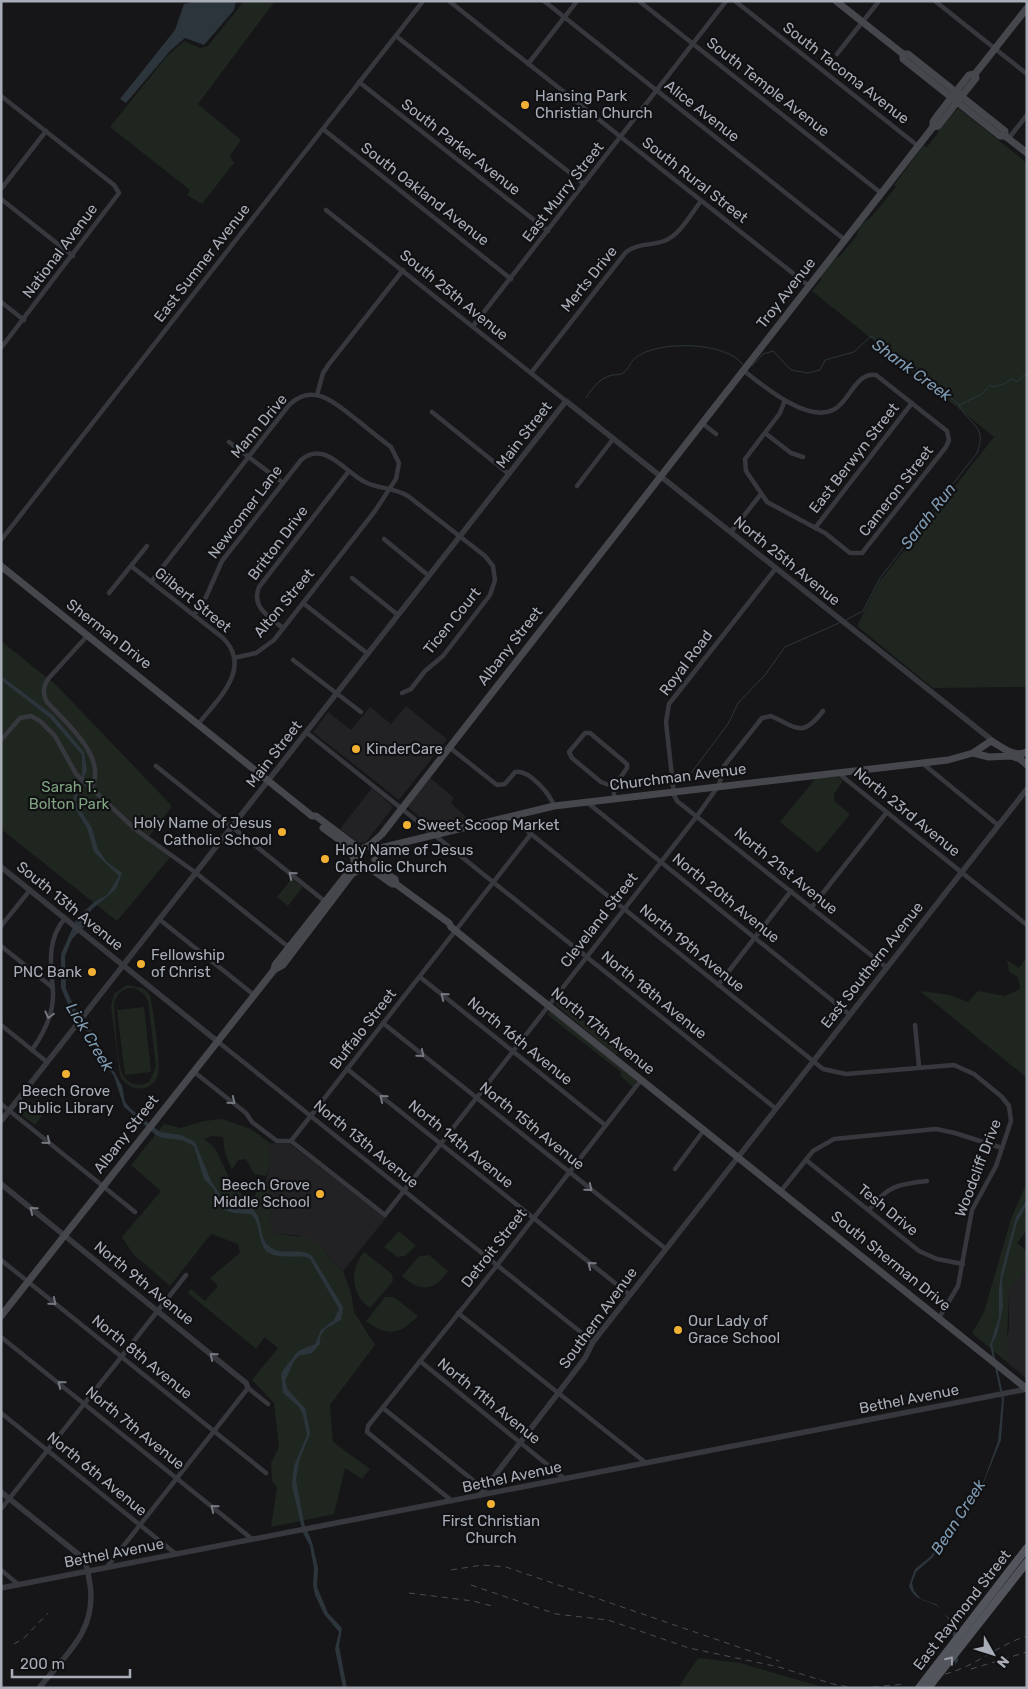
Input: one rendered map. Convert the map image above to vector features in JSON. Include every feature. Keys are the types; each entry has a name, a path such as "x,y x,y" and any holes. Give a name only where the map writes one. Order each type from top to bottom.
{"main road":[{"path":"836,1 903,54 908,54 1000,136 1007,137 1027,153"},
{"name":"Troy Avenue","path":"661,476 918,146 934,127 938,126 957,97 976,78 975,74 1027,8"},
{"name":"Albany Street","path":"274,970 275,965 291,949 352,874 365,867 371,852 401,807 661,476"},
{"name":"Sherman Drive","path":"1,566 269,780"},
{"name":"Churchman Avenue","path":"371,852 436,834 554,806 958,758 973,753 984,745 993,742 1004,751 1025,758"},
{"path":"984,745 986,755"},
{"name":"Churchman Avenue","path":"973,753 991,757 1011,756 1025,758"},
{"name":"North 17th Avenue","path":"269,780 312,816 313,820 347,846 354,860 392,884 396,884"},
{"name":"North 17th Avenue","path":"312,816 316,816 371,852 380,870 395,880 396,884 415,899 416,903 453,929 737,1156"},
{"path":"383,833 391,847"},
{"name":"Albany Street","path":"1,1316 274,970 283,965 328,904 354,860 371,852"},
{"name":"South Sherman Drive","path":"737,1156 1027,1389"},
{"name":"East Raymond Street","path":"919,1688 1026,1550"},
{"name":"East Raymond Street","path":"928,1688 1027,1562"}],"street":[{"name":"East Sumner Avenue","path":"1,540 423,1"},
{"name":"South Rural Street","path":"448,1 809,286"},
{"name":"Alice Avenue","path":"544,1 845,240"},
{"path":"528,64 577,1"},
{"name":"South Temple Avenue","path":"639,1 881,193"},
{"name":"East Murry Street","path":"474,326 726,1"},
{"name":"South Tacoma Avenue","path":"734,1 918,146"},
{"path":"837,54 879,1"},
{"path":"935,1 1027,74"},
{"path":"396,36 584,184"},
{"name":"South Parker Avenue","path":"359,82 548,231"},
{"path":"1,96 46,131 1,189"},
{"path":"1007,137 1027,115"},
{"name":"South Oakland Avenue","path":"323,129 511,279"},
{"name":"National Avenue","path":"1,348 73,256 119,192 114,185 46,131"},
{"path":"1,199 73,256"},
{"name":"Merts Drive","path":"531,373 626,252 637,246 662,242 673,236 701,201"},
{"name":"South 25th Avenue","path":"326,210 566,401"},
{"path":"317,395 323,373 329,364 402,270"},
{"path":"1,302 24,320"},
{"path":"743,370 785,400 810,410 829,412 838,407 862,377 870,374 879,376 912,403"},
{"name":"Mann Drive","path":"151,582 291,403 302,396 317,395"},
{"name":"Alton Street","path":"234,658 249,655 264,648 283,628 375,511 399,470 398,459 394,450 332,401 317,395"},
{"path":"785,400 780,413 746,457 744,464 746,471 769,503 816,528"},
{"name":"North 25th Avenue","path":"566,401 993,742"},
{"name":"Main Street","path":"1,1121 566,401"},
{"name":"Cameron Street","path":"816,528 849,553 858,554 866,551 946,447 949,438 945,430 912,403"},
{"name":"East Berwyn Street","path":"816,528 912,403"},
{"path":"432,412 509,474"},
{"path":"702,424 716,434"},
{"path":"765,433 791,453 804,457"},
{"path":"577,486 613,439"},
{"path":"229,442 282,483"},
{"name":"Ticen Court","path":"308,454 325,454 368,483 390,488 408,496 490,562 495,575 493,591 440,659 425,670 411,689 402,693"},
{"name":"Newcomer Lane","path":"194,615 206,597 222,561 282,483 308,454"},
{"name":"Britton Drive","path":"283,628 259,607 257,596 259,587 349,471"},
{"path":"730,532 761,494"},
{"path":"384,539 429,576"},
{"path":"109,593 147,546"},
{"name":"Gilbert Street","path":"131,566 225,640 234,658"},
{"name":"Royal Road","path":"673,791 666,716 669,704 776,568"},
{"path":"352,578 398,615"},
{"path":"303,604 368,654"},
{"path":"88,635 48,679 43,694 47,702 91,753 96,774 92,787"},
{"path":"198,723 231,682 235,672 234,658"},
{"path":"293,660 361,712"},
{"name":"Cleveland Street","path":"291,1141 384,1216 697,816 718,786 724,766 763,718 771,716 796,728 803,729 812,725 823,711"},
{"path":"1,740 14,723 28,716 37,718 51,731 79,777 92,787 138,832 196,872 291,949"},
{"name":"North 18th Avenue","path":"306,732 436,834 775,1108"},
{"path":"614,787 601,782 572,758 569,752 585,733 590,733 627,764 627,768 614,787 614,798"},
{"path":"448,746 496,785 504,784 515,772 524,772 549,793 554,806"},
{"path":"922,763 998,825"},
{"path":"156,766 328,904"},
{"name":"North 23rd Avenue","path":"837,772 1026,923"},
{"name":"East Southern Avenue","path":"737,1156 1027,789"},
{"name":"North 21st Avenue","path":"673,791 678,800 697,816 886,967"},
{"name":"North 20th Avenue","path":"587,802 849,1014"},
{"path":"811,908 887,812"},
{"name":"North 19th Avenue","path":"509,816 718,985 828,1071 842,1074 946,1064 964,1068 1002,1097 1010,1111"},
{"name":"Buffalo Street","path":"291,1141 420,977 453,929 531,834"},
{"name":"South 13th Avenue","path":"1,867 123,965"},
{"path":"1,926 30,890"},
{"path":"718,985 791,891"},
{"path":"32,1050 48,1022 52,1004 50,950 55,933 67,919"},
{"path":"160,919 254,995"},
{"path":"1,946 52,987"},
{"name":"North 13th Avenue","path":"123,965 593,1342"},
{"name":"North 16th Avenue","path":"420,977 605,1125"},
{"name":"North 15th Avenue","path":"383,1023 666,1249"},
{"path":"1,1025 47,1062"},
{"path":"914,1025 919,1066"},
{"name":"North 14th Avenue","path":"347,1069 630,1295"},
{"path":"194,1071 246,1113 252,1122 276,1141 291,1141"},
{"name":"Detroit Street","path":"453,1502 367,1432 368,1426 498,1265 641,1080"},
{"path":"1,1104 135,1212"},
{"name":"Woodcliff Drive","path":"939,1318 956,1293 972,1210 976,1198 991,1176 1002,1148 1011,1121 1010,1111"},
{"path":"781,1191 819,1146 834,1139 926,1129 950,1131 1002,1148"},
{"path":"675,1169 704,1130"},
{"name":"Southern Avenue","path":"480,1495 585,1358 593,1342 737,1156"},
{"name":"Tesh Drive","path":"806,1160 925,1254 941,1260 963,1264"},
{"path":"869,1210 880,1196 893,1187 927,1181"},
{"name":"North 9th Avenue","path":"1,1184 158,1310 246,1383 248,1388 268,1404"},
{"name":"North 8th Avenue","path":"1,1260 266,1474"},
{"path":"1,1509 186,1275"},
{"path":"458,1313 646,1463"},
{"name":"North 7th Avenue","path":"1,1337 252,1539"},
{"name":"North 11th Avenue","path":"420,1361 565,1478"},
{"path":"106,1568 248,1388"},
{"name":"Bethel Avenue","path":"1,1588 453,1502 565,1478 1027,1389"},
{"path":"382,1408 484,1489"},
{"name":"North 6th Avenue","path":"1,1413 176,1554"},
{"path":"1,1492 83,1558 88,1571 92,1602 88,1621 80,1635 39,1688"},
{"path":"1,1570 19,1584"}],"shaded area":[{"path":"406,706 447,739 399,800 313,732 328,712 351,730 370,707 391,724"},
{"path":"429,777 454,798 451,803 469,820 465,825 435,831 407,806"},
{"path":"372,788 393,807 366,842 359,843 340,829"},
{"path":"270,1143 290,1144 386,1218 343,1271 333,1263 321,1246 297,1235 275,1234 269,1218 274,1204 265,1183 271,1162 268,1151"},
{"path":"1027,1271 1027,1379 1009,1364 1006,1343 1009,1328 1009,1289"}],"green space":[{"path":"244,1 275,1 198,104 241,140 230,156 234,163 202,204 187,195 190,190 110,127 167,56 184,41 200,48 208,46"},
{"path":"958,108 1027,163 1027,687 933,688 857,626 879,582 994,437 812,291 822,279 819,278 835,257 839,257 856,237 860,226 873,215 896,187 894,185 924,145 927,147 938,133 938,129"},
{"name":"Sarah T. Bolton Park","path":"1,641 56,685 172,806 147,839 172,855 117,921 1,829"},
{"path":"834,774 843,781 834,794 834,801 850,814 818,853 780,822 816,778"},
{"path":"292,878 303,887 288,906 277,897"},
{"path":"1027,957 1027,1078 920,991 950,995 968,1002 978,991 1005,996 1020,989 1018,977 1009,972 1007,960 1019,968"},
{"path":"126,985 142,988 150,996 159,1069 155,1080 146,1088 134,1088 120,1076 111,1006 114,994","holes":["135,988 144,994 148,1001 156,1066 150,1081 139,1085 128,1081 121,1069 114,1004 119,994 124,990"]},
{"path":"560,998 566,1007 621,1050 616,1055 555,1004"},
{"path":"144,1007 151,1072 125,1075 117,1010"},
{"path":"550,1011 637,1079 633,1087 620,1075 621,1072 547,1014"},
{"path":"34,1101 46,1111 35,1125 22,1115"},
{"path":"222,1119 251,1129 270,1143 268,1151 271,1162 266,1176 254,1174 246,1159 238,1160 232,1170 225,1153 223,1137 212,1136 204,1139 215,1149 230,1179 244,1197 255,1196 259,1183 265,1183 274,1204 269,1218 275,1234 305,1237 321,1246 333,1263 343,1271 351,1293 354,1312 375,1345 330,1405 333,1442 370,1469 362,1479 345,1468 334,1514 271,1527 277,1488 272,1481 271,1463 279,1447 274,1403 252,1380 278,1348 265,1337 256,1349 188,1293 191,1289 205,1301 218,1286 210,1278 240,1253 238,1244 211,1234 170,1286 133,1254 122,1237 161,1191 131,1165 164,1124 181,1128 204,1121"},
{"path":"1027,1182 1027,1230 1017,1243 1027,1251 1027,1271 1009,1289 1007,1336 1009,1364 972,1333 984,1312 1011,1219"},
{"path":"399,1231 416,1246 405,1256 397,1257 384,1247"},
{"path":"364,1252 392,1274 393,1281 370,1308 359,1296 354,1282 356,1267"},
{"path":"429,1255 448,1271 437,1283 432,1286 421,1287 402,1276 419,1256"},
{"path":"385,1297 394,1297 418,1316 399,1330 393,1332 380,1330 366,1321"},
{"path":"698,1658 740,1663 826,1688 678,1688"}],"water":[{"path":"196,1 236,1 234,10 204,45 185,38 170,51 126,103 120,99 175,30 184,4"},
{"name":"Lick Creek","path":"1,676 53,715 84,752 87,770 77,795 76,803 92,828 98,849 107,862 122,873 116,889 91,910 86,925 72,939 65,956 66,989 74,1007 91,1030 122,1086 125,1102 160,1132 181,1135 195,1142 211,1181 226,1204 234,1207 252,1208 256,1213 264,1239 270,1247 280,1251 307,1253 312,1256 343,1307 341,1320 323,1332 320,1344 312,1353 299,1356 294,1361 285,1381 288,1390 305,1408 309,1427 310,1434 299,1461 296,1480 304,1523 312,1542 318,1568 317,1587 328,1613 342,1628 339,1646 347,1688 343,1688 335,1649 339,1632 324,1614 315,1595 313,1585 314,1568 310,1546 303,1533 292,1486 294,1466 307,1435 303,1415 299,1407 283,1393 281,1374 298,1351 315,1344 321,1330 334,1320 339,1309 310,1259 307,1257 279,1256 267,1252 261,1242 257,1223 251,1214 234,1213 225,1210 220,1205 213,1188 204,1179 194,1146 182,1140 163,1138 156,1135 124,1107 114,1076 97,1052 88,1032 74,1018 61,988 61,954 77,918 93,903 108,894 119,876 94,852 87,828 74,807 73,799 82,776 82,755 50,718 1,680"},
{"name":"Bean Creek","path":"1027,1199 1027,1205 1017,1222 1002,1280 1003,1307 997,1334 992,1344 1004,1399 1001,1440 981,1489 942,1541 933,1557 916,1572 912,1583 914,1591 921,1599 936,1604 949,1618 956,1633 958,1661 955,1665 952,1631 946,1615 933,1604 921,1600 909,1586 915,1569 931,1556 943,1536 983,1483 998,1441 1002,1400 990,1345 999,1317 1001,1273 1016,1217"}],"waterway":[{"name":"Shank Creek","path":"752,366 763,354 773,351 791,370 808,373 820,370 825,360 854,352 871,336 932,380 959,405 982,394 990,385 993,387 1004,384 1011,379 1017,382 1024,375 1027,376"},
{"path":"586,398 604,378 623,373 635,358 645,352 659,348 675,346 708,347 735,357 743,365"},
{"name":"Sarah Run","path":"846,620 863,611 880,578 977,453 980,444 979,431 959,405"},
{"path":"688,777 728,724 738,703 765,675 785,647 839,623"}],"railway":[{"path":"451,1570 482,1565 506,1567 779,1661"},
{"path":"471,1585 556,1614 608,1620 689,1648 779,1667 833,1684 854,1688"},
{"path":"409,1593 473,1601 496,1607"},
{"path":"14,1644 24,1638 48,1613"},
{"path":"945,1674 956,1671 1027,1636"},
{"path":"971,1669 1027,1652"},
{"path":"862,1688 906,1684"}],"place":[{"name":"Hansing Park Christian Church","path":"525,105"},
{"name":"KinderCare","path":"356,749"},
{"name":"Sweet Scoop Market","path":"407,825"},
{"name":"Holy Name of Jesus Catholic School","path":"282,832"},
{"name":"Holy Name of Jesus Catholic Church","path":"325,859"},
{"name":"Fellowship of Christ","path":"141,964"},
{"name":"PNC Bank","path":"92,972"},
{"name":"Beech Grove Public Library","path":"66,1074"},
{"name":"Beech Grove Middle School","path":"320,1194"},
{"name":"Our Lady of Grace School","path":"678,1330"},
{"name":"First Christian Church","path":"491,1504"}]}
